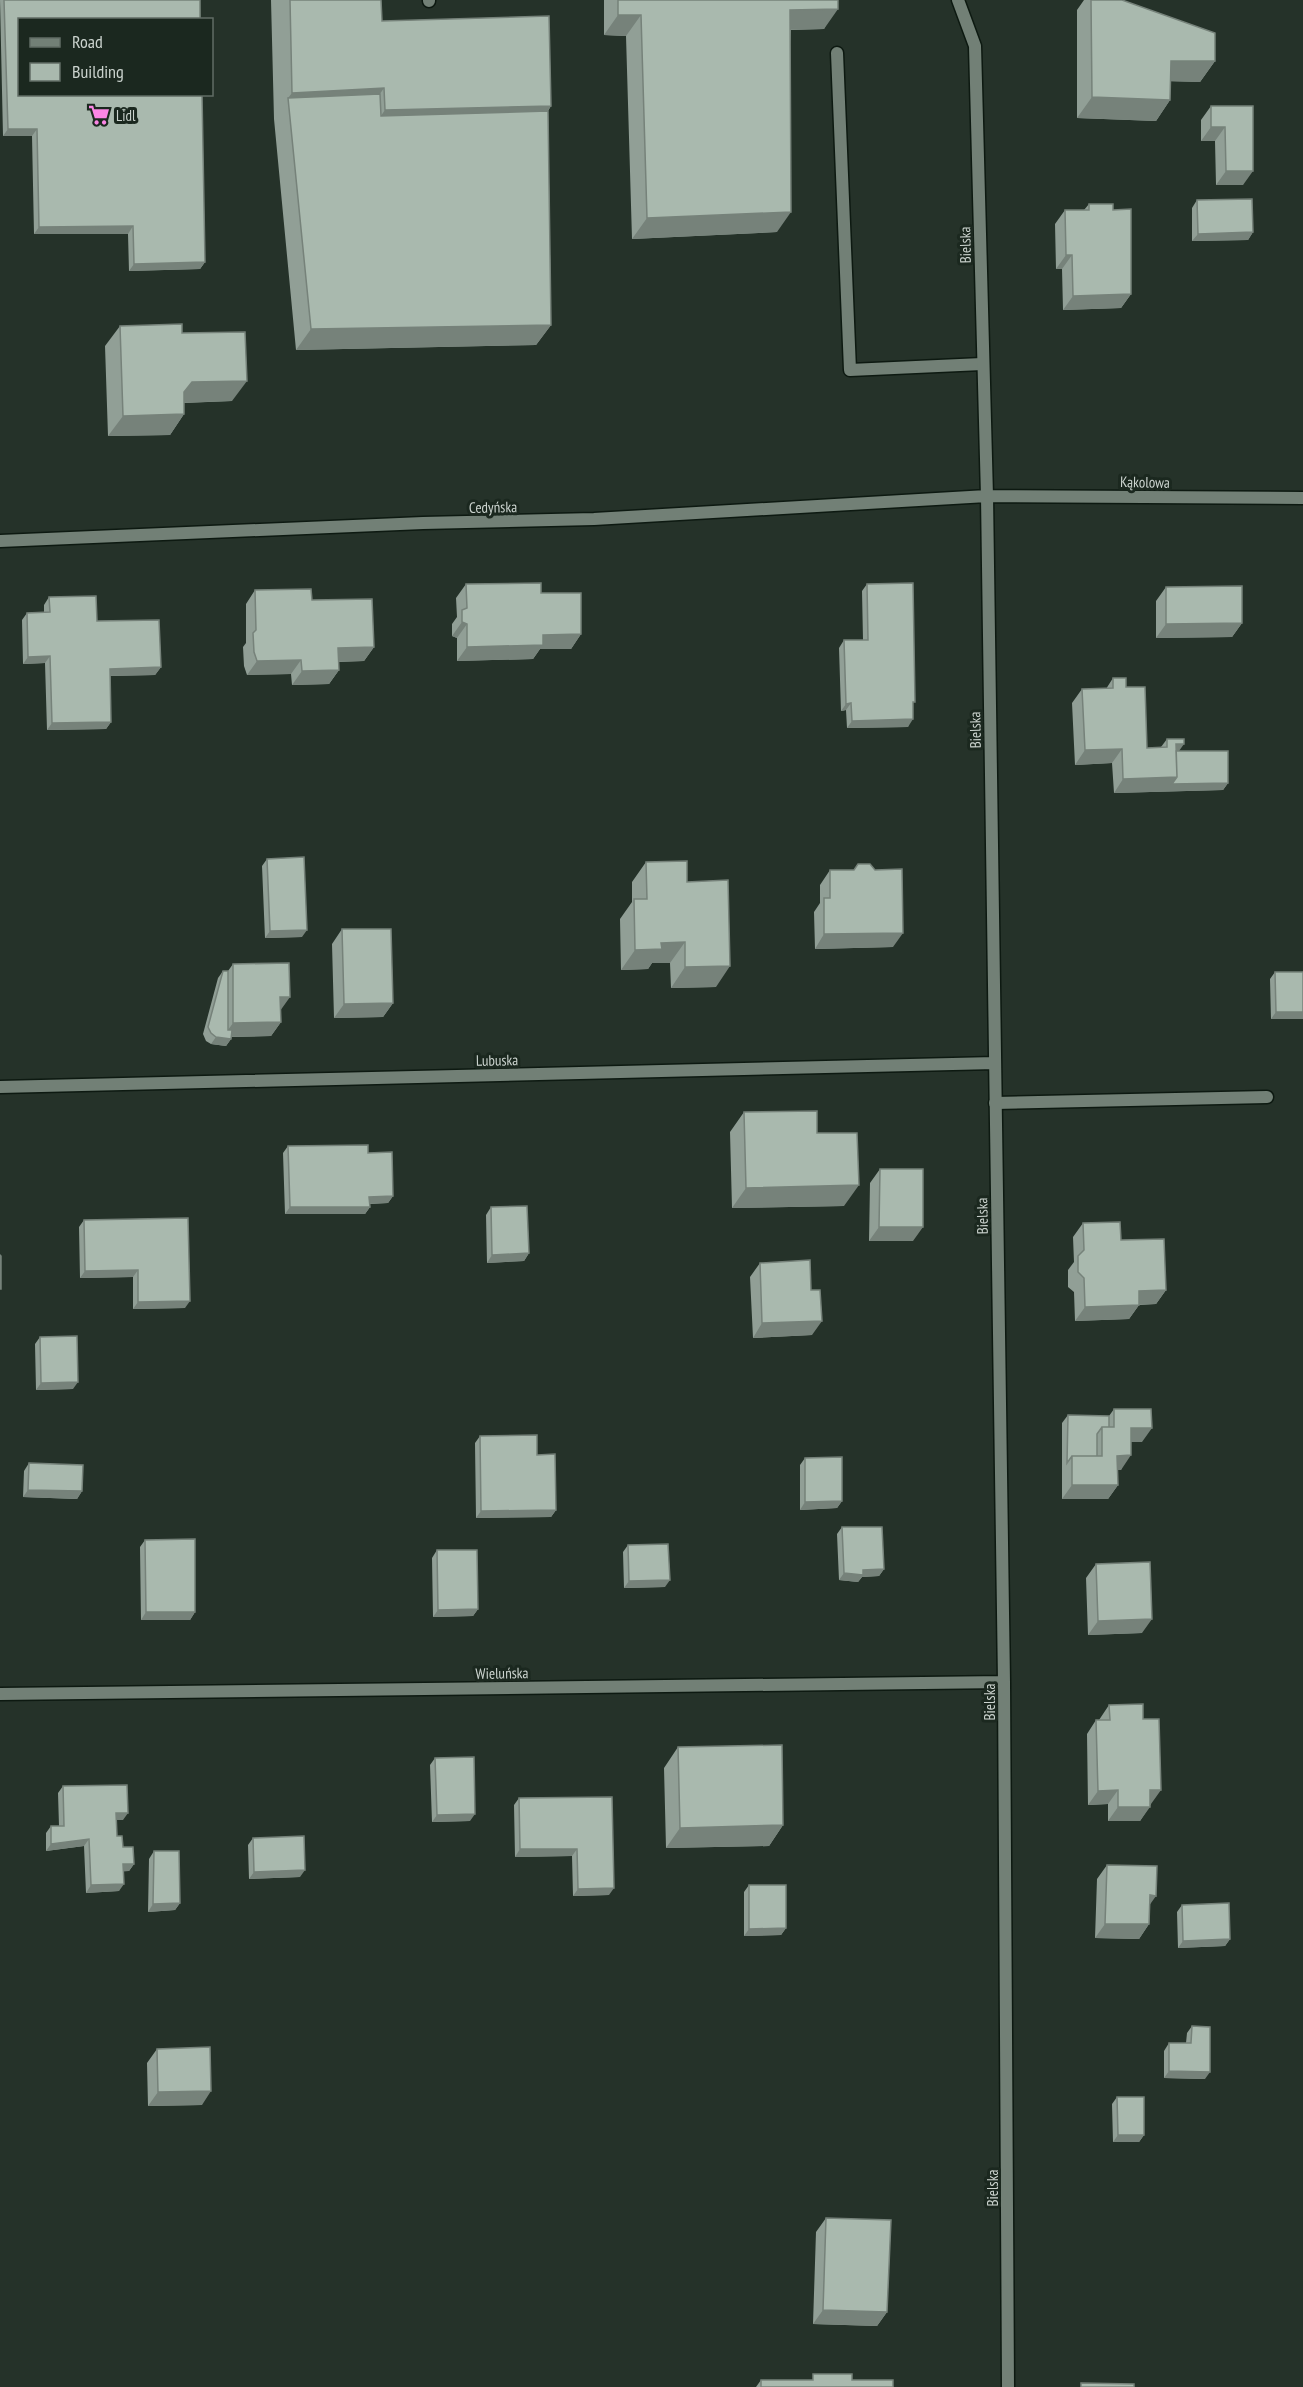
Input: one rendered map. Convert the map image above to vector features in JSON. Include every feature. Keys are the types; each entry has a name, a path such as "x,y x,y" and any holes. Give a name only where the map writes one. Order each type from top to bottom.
{"street":[{"name":"Bielska","path":"958,0 975,46 987,496 1004,1682 1008,2387"},
{"path":"837,53 850,370 982,364"},
{"name":"Kąkolowa","path":"987,496 1303,498"},
{"name":"Cedyńska","path":"0,541 423,523 594,519 987,496"},
{"name":"Lubuska","path":"0,1087 994,1063"},
{"path":"995,1103 1267,1096"},
{"name":"Wieluńska","path":"0,1694 1004,1682"}],"building":[{"name":"Lidl","path":"4,0 200,0 200,18 18,18 18,96 202,96 205,262 134,264 133,226 39,227 37,129 8,129"},
{"path":"290,0 381,0 382,21 549,16 551,106 385,110 384,88 292,93"},
{"path":"618,0 838,0 838,9 790,10 791,212 647,218 641,15 618,15"},
{"path":"1091,0 1122,0 1215,33 1215,61 1171,61 1170,100 1092,97"},
{"path":"380,94 381,116 548,111 551,325 311,329 288,98"},
{"path":"1211,106 1253,106 1253,171 1226,171 1225,127 1211,127"},
{"path":"1252,199 1253,232 1198,234 1197,200"},
{"path":"1089,204 1113,204 1113,210 1131,209 1131,294 1073,296 1072,255 1066,255 1065,210 1089,210"},
{"path":"182,324 182,333 245,332 247,381 192,382 184,392 184,414 123,416 120,326"},
{"path":"541,583 541,593 581,593 581,634 543,635 543,645 467,647 467,624 462,622 462,610 467,608 466,584"},
{"path":"913,583 915,702 913,702 913,719 852,721 851,703 846,704 844,640 868,640 867,584"},
{"path":"1242,586 1242,623 1166,624 1166,587"},
{"path":"311,589 312,600 372,599 374,647 338,648 339,670 302,671 301,660 257,661 253,633 256,630 255,590"},
{"path":"96,596 97,621 159,620 161,667 110,669 111,722 52,723 50,656 28,657 27,613 50,612 49,597"},
{"path":"1113,678 1126,678 1126,687 1145,687 1147,748 1167,747 1167,739 1184,739 1184,744 1176,744 1177,777 1123,779 1122,749 1085,750 1082,689 1113,688"},
{"path":"1176,751 1228,751 1228,783 1172,784 1177,777"},
{"path":"304,857 307,930 270,931 267,859"},
{"path":"687,861 687,882 728,880 730,966 685,967 685,942 661,943 662,949 635,950 634,899 647,899 646,862"},
{"path":"858,864 870,864 875,870 902,869 903,933 824,934 824,898 830,898 830,870 854,870"},
{"path":"342,929 391,929 393,1003 344,1004"},
{"path":"289,963 290,997 280,997 281,1022 233,1023 233,964"},
{"path":"223,971 228,971 228,1030 232,1030 231,1039 216,1037 208,1027"},
{"path":"1275,972 1303,972 1303,1012 1276,1012"},
{"path":"817,1111 817,1133 857,1133 859,1185 746,1188 744,1112"},
{"path":"368,1145 368,1153 392,1152 393,1196 369,1197 370,1207 290,1207 288,1146"},
{"path":"880,1169 923,1169 923,1227 879,1227"},
{"path":"527,1206 529,1253 492,1255 491,1207"},
{"path":"188,1218 190,1301 138,1302 138,1270 85,1271 84,1220"},
{"path":"1120,1222 1121,1240 1164,1239 1166,1290 1139,1291 1139,1305 1085,1307 1084,1278 1078,1272 1078,1256 1084,1250 1083,1223"},
{"path":"1,1256 1,1289 0,1289"},
{"path":"810,1260 811,1290 820,1290 822,1321 762,1323 760,1263"},
{"path":"77,1336 78,1382 41,1383 40,1337"},
{"path":"1114,1409 1151,1409 1152,1428 1131,1428 1131,1455 1117,1456 1118,1485 1072,1485 1072,1456 1102,1456 1102,1427 1114,1427"},
{"path":"1068,1415 1109,1416 1109,1427 1102,1427 1097,1434 1097,1456 1072,1456 1067,1463"},
{"path":"537,1435 537,1455 555,1454 556,1510 481,1511 480,1436"},
{"path":"842,1457 842,1501 805,1502 805,1458"},
{"path":"29,1463 83,1465 82,1491 28,1490"},
{"path":"842,1527 882,1527 884,1569 863,1570 863,1575 844,1573"},
{"path":"195,1539 195,1612 146,1612 145,1540"},
{"path":"668,1544 670,1580 629,1581 628,1545"},
{"path":"437,1550 477,1550 478,1609 438,1610"},
{"path":"1150,1562 1152,1619 1098,1621 1096,1564"},
{"path":"1143,1704 1143,1719 1159,1719 1161,1790 1150,1790 1150,1807 1118,1807 1118,1790 1098,1791 1096,1720 1110,1720 1109,1705"},
{"path":"782,1745 783,1825 680,1828 678,1747"},
{"path":"474,1757 475,1814 437,1815 435,1758"},
{"path":"127,1785 128,1813 116,1813 117,1836 122,1836 123,1847 133,1847 134,1864 123,1864 124,1884 91,1885 89,1839 51,1844 51,1826 64,1826 63,1786"},
{"path":"612,1797 614,1888 578,1889 577,1849 520,1849 519,1798"},
{"path":"304,1836 305,1870 254,1872 253,1838"},
{"path":"154,1851 179,1851 180,1903 153,1904"},
{"path":"1107,1865 1157,1866 1156,1896 1150,1895 1149,1924 1105,1924"},
{"path":"749,1885 786,1885 786,1928 749,1929"},
{"path":"1229,1903 1230,1939 1183,1941 1182,1905"},
{"path":"1192,2026 1210,2027 1210,2072 1169,2071 1169,2043 1191,2043"},
{"path":"210,2047 211,2091 158,2092 157,2049"},
{"path":"1117,2097 1144,2097 1144,2135 1118,2135"},
{"path":"826,2218 891,2220 887,2312 823,2310"},
{"path":"813,2374 852,2374 852,2380 893,2380 893,2387 761,2387 761,2380 813,2380"},
{"path":"1081,2383 1134,2384 1134,2387 1081,2387"}],"place":[{"name":"Lidl","path":"99,115"}]}
